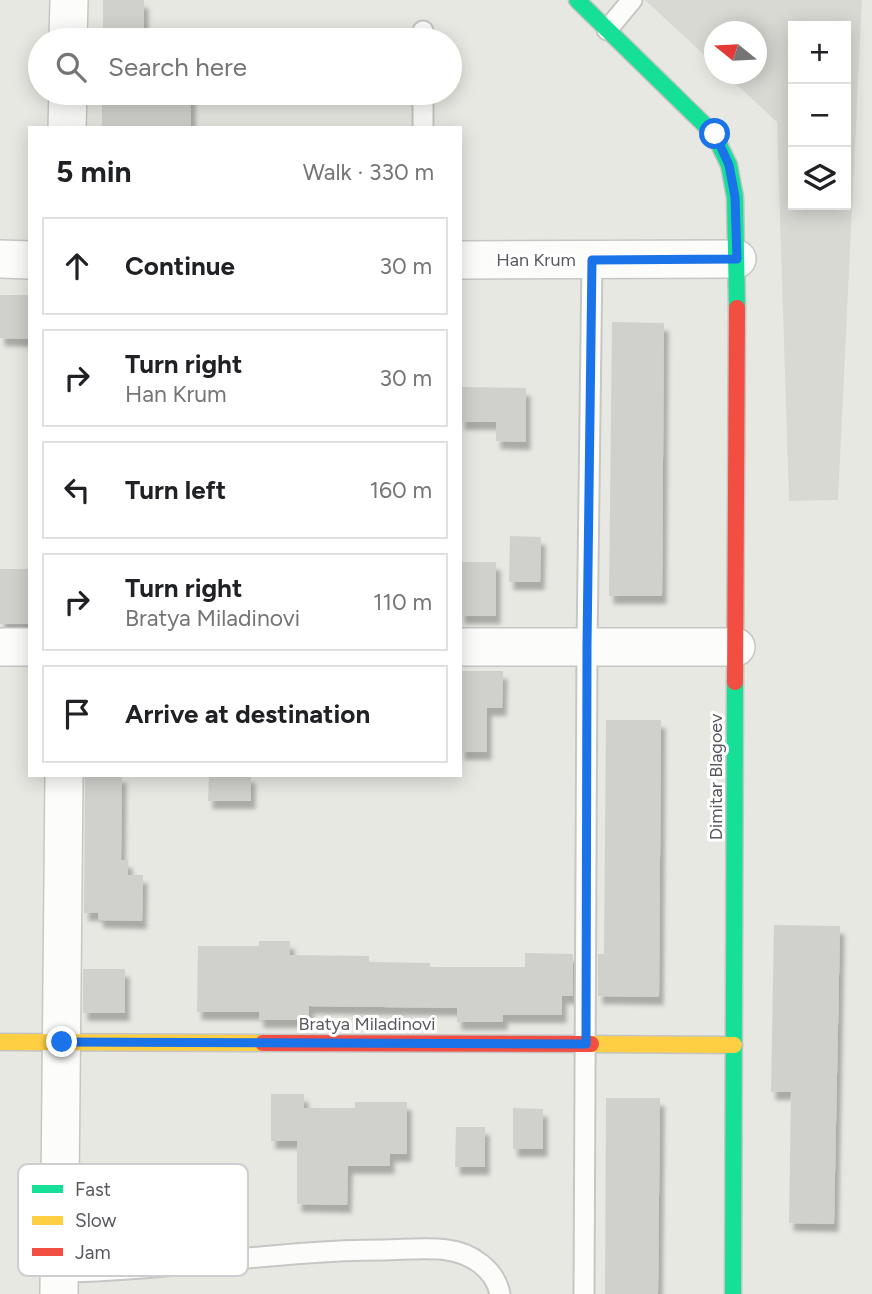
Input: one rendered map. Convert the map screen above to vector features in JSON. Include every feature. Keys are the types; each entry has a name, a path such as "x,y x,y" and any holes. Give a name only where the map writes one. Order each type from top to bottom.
{"street":[{"path":"68,28 69,0"},
{"name":"Dimitar Blagoev","path":"577,0 715,134 729,165 733,186 737,259 733,1294"},
{"path":"67,126 68,105"},
{"path":"0,259 28,260"},
{"name":"Han Krum","path":"462,260 737,259"},
{"path":"0,647 28,647"},
{"path":"462,647 736,647"},
{"path":"60,1164 64,777"},
{"name":"Bratya Miladinovi","path":"0,1042 734,1045"}],"lane":[{"path":"607,30 632,0"},
{"path":"423,105 423,126"},
{"path":"584,1294 592,260"},
{"path":"248,1259 338,1250 447,1250 470,1256 487,1268 498,1283 500,1294"},
{"path":"59,1283 94,1276"}],"shaded area":[{"path":"645,0 862,0 838,500 789,501 777,122 736,84 767,84 767,21 704,21 704,55"}],"building":[{"path":"103,0 144,0 144,28 103,28"},
{"path":"102,105 191,105 191,126 102,126"},
{"path":"0,295 28,295 28,339 0,338"},
{"path":"612,322 664,323 662,596 609,596"},
{"path":"462,387 526,388 526,442 496,441 496,422 462,422"},
{"path":"510,536 541,537 540,582 509,582"},
{"path":"462,562 496,562 496,616 462,616"},
{"path":"0,569 28,569 28,624 0,624"},
{"path":"462,671 503,671 502,708 487,708 487,752 462,752"},
{"path":"606,720 661,720 659,997 598,996 598,954 604,954"},
{"path":"85,777 122,777 121,860 128,860 128,875 143,875 142,921 99,920 98,913 84,913"},
{"path":"209,777 251,777 251,801 208,801"},
{"path":"774,925 840,926 834,1224 789,1223 791,1092 771,1092"},
{"path":"259,941 290,941 290,955 369,956 369,962 430,963 430,967 525,967 525,953 573,954 573,996 562,996 562,1015 503,1015 503,1022 457,1022 457,1008 309,1006 309,1020 259,1020 259,1012 197,1012 198,946 259,946"},
{"path":"83,969 125,969 125,1013 83,1013"},
{"path":"271,1094 304,1094 304,1108 355,1108 355,1102 407,1102 407,1154 390,1154 390,1166 348,1166 347,1205 297,1204 297,1141 271,1141"},
{"path":"606,1098 660,1098 658,1294 605,1294"},
{"path":"513,1108 543,1109 543,1149 513,1149"},
{"path":"456,1127 485,1127 485,1167 455,1167"}],"traffic: fast":[{"path":"577,0 714,134 729,165 735,197 737,308"},
{"path":"733,1294 735,682"}],"traffic: slow":[{"path":"0,1042 263,1043"},
{"path":"591,1044 734,1045"}],"traffic: jam":[{"path":"735,682 737,308"},
{"path":"263,1043 591,1044"}],"route":[{"path":"62,1042 586,1044 592,260 737,259 735,197 729,165 715,134"}]}
